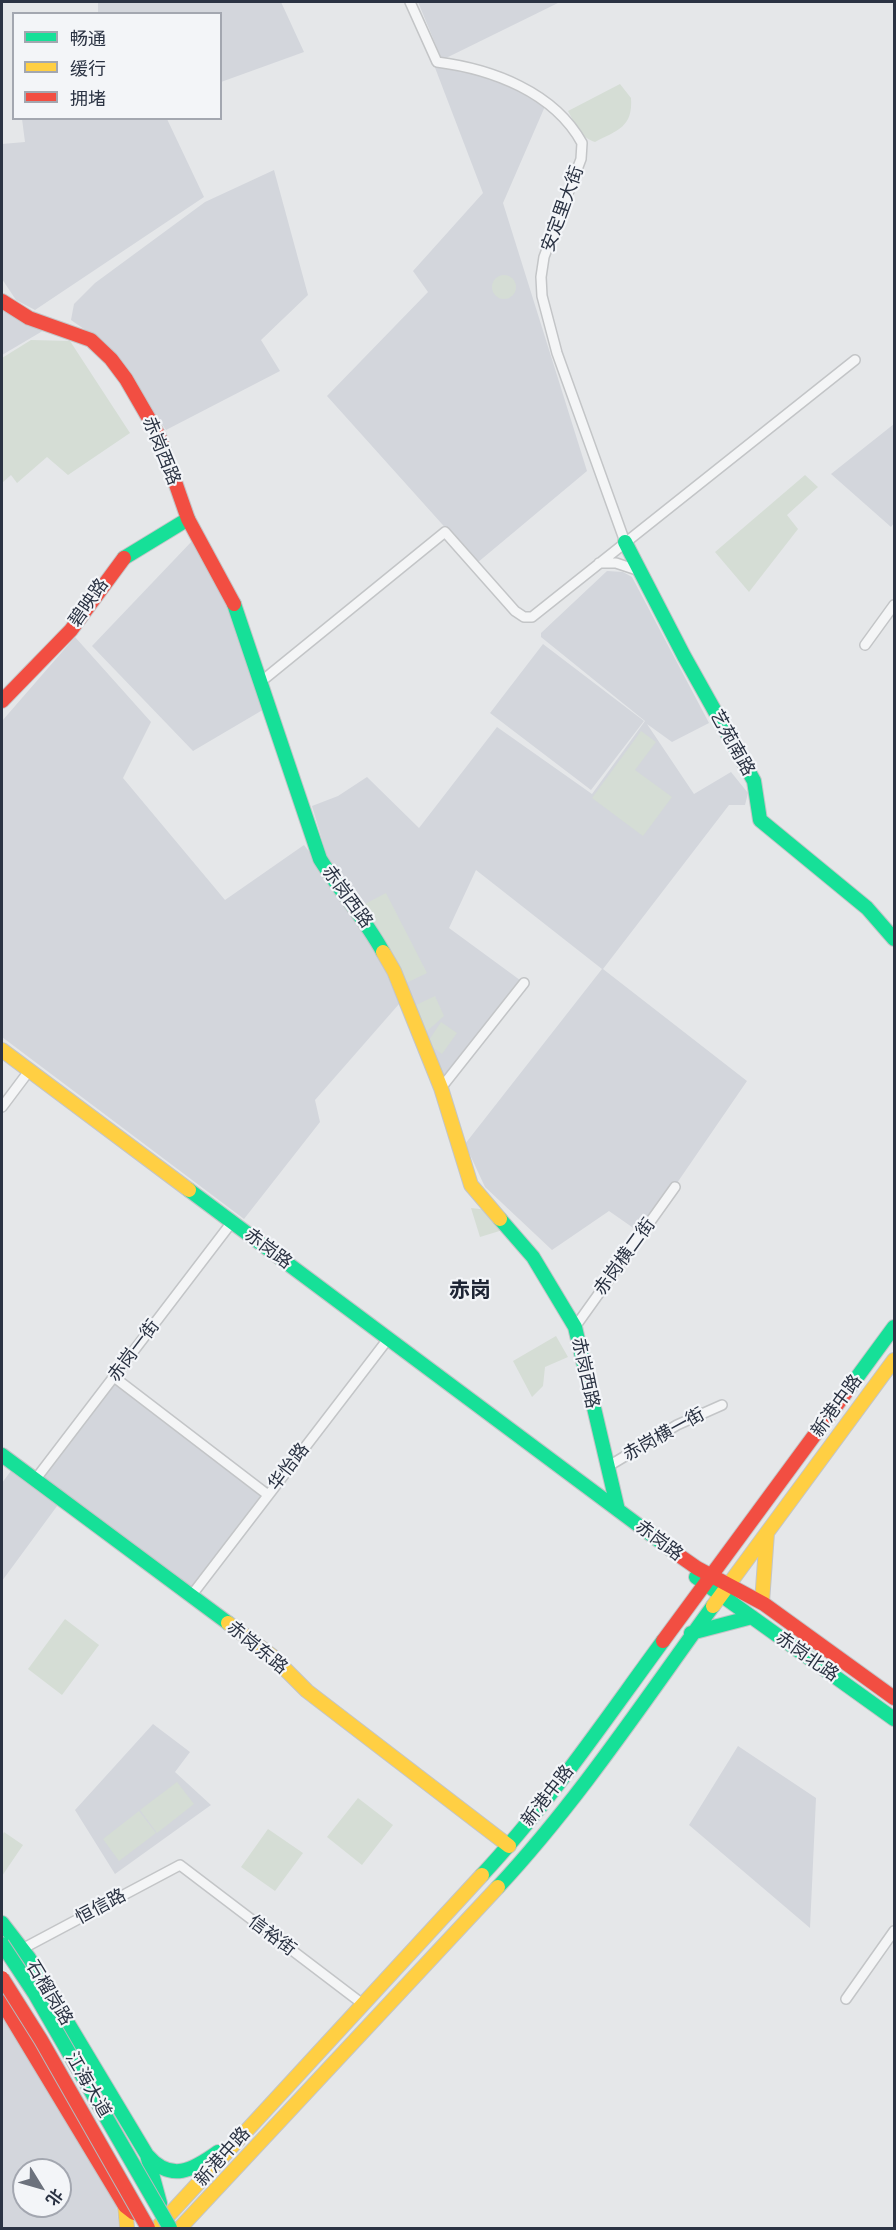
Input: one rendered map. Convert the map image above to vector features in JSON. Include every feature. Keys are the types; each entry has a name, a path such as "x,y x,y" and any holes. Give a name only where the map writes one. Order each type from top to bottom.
{"main road":[{"name":"赤岗西路","path":"2,301 29,318 91,340 111,359 126,379 159,436 188,519 237,609 263,680 320,859 340,892 370,928 389,961 441,1088 458,1150 471,1185 533,1257 575,1327 618,1510"},
{"name":"碧映路","path":"2,701 71,630 120,561 138,547 188,519"},
{"name":"艺苑南路","path":"625,542 754,781 757,791 756,811 760,820 867,908 882,928 894,939"},
{"name":"赤岗路","path":"2,1050 618,1510 720,1594"},
{"name":"新港中路","path":"162,2227 251,2126 509,1846 894,1327"},
{"name":"新港中路","path":"180,2229 525,1858 588,1777 720,1594 894,1360"},
{"name":"赤岗路","path":"534,1448 564,1476 707,1581 730,1583"},
{"name":"赤岗东路","path":"2,1455 272,1656 307,1691 525,1858"},
{"path":"762,1602 767,1533"},
{"name":"赤岗北路","path":"730,1583 762,1602 894,1698"},
{"name":"赤岗北路","path":"720,1594 894,1719"},
{"path":"692,1633 752,1617"},
{"path":"486,1872 501,1884"},
{"name":"石榴岗路","path":"2,1923 22,1949 54,2000 147,2155 162,2227"},
{"name":"江海大道","path":"2,1944 35,1994 162,2227"},
{"name":"江海大道","path":"2,1978 41,2040 148,2229"},
{"path":"15,2026 23,2029 37,2028 44,2021 54,2000"},
{"path":"2,2002 125,2206 127,2229"},
{"path":"50,2085 54,2067 61,2057 76,2053 89,2058"},
{"path":"147,2155 158,2168 172,2173 181,2172 204,2162 251,2126"},
{"path":"200,2182 213,2195"},
{"path":"125,2206 162,2227"}],"street":[{"name":"安定里大街","path":"411,2 437,62 484,70 514,84 560,114 582,143 581,159 553,229 542,268 542,296 557,353 625,542"},
{"path":"263,680 445,532 515,611 528,618 855,360"},
{"path":"599,563 616,563 640,571"},
{"path":"865,645 894,605"},
{"path":"441,1088 524,983"},
{"path":"2,1107 29,1071"},
{"name":"赤岗横二街","path":"575,1327 675,1187"},
{"name":"赤岗一街","path":"35,1480 232,1221"},
{"name":"华怡路","path":"190,1596 388,1339"},
{"path":"114,1377 268,1495"},
{"name":"赤岗横一街","path":"607,1467 676,1425 722,1405"},
{"name":"恒信路","path":"22,1949 180,1865"},
{"name":"信裕街","path":"180,1865 364,2005"},
{"path":"846,1999 894,1931"}],"shaded area":[{"path":"98,2 281,2 304,52 222,82 222,12 98,12"},
{"path":"418,2 560,2 442,60"},
{"path":"434,65 493,75 546,104 503,203 587,471 477,563 327,396 428,292 413,271 483,193"},
{"path":"620,84 631,98 627,122 595,142 590,140 578,130 568,111"},
{"path":"22,120 167,120 204,197 35,310 16,300 2,279 2,144 25,142"},
{"path":"274,170 308,295 261,340 280,371 166,430 107,345 71,320 74,304 95,283 205,202"},
{"path":"504,275 512,279 516,287 512,295 504,299 496,295 492,287 496,279"},
{"path":"2,306 14,316 46,329 2,355"},
{"path":"31,340 70,341 130,433 68,475 47,457 17,483 11,475 2,483 2,358"},
{"path":"894,424 894,523 891,527 831,474"},
{"path":"805,475 818,487 787,515 798,529 749,592 715,552"},
{"path":"193,540 222,585 266,708 193,751 92,646"},
{"path":"607,571 623,572 632,577 709,723 672,742 647,724 694,794 731,772 748,793 745,805 729,805 603,969 747,1081 642,1234 609,1211 552,1250 485,1187 465,1144 602,969 476,870 449,928 524,983 442,1086 357,901 331,870 312,806 338,796 367,777 419,828 497,727 592,794 645,721 541,637 541,633"},
{"path":"75,637 151,722 123,778 225,900 304,845 368,928 399,1004 315,1100 320,1122 244,1219 2,1037 2,721"},
{"path":"543,644 644,721 591,790 490,713"},
{"path":"641,731 656,742 635,770 672,797 643,836 592,798"},
{"path":"386,893 427,973 404,984 363,905"},
{"path":"435,996 444,1016 424,1034 414,1006"},
{"path":"441,1022 457,1033 442,1054 427,1043"},
{"path":"471,1208 489,1210 506,1229 480,1237"},
{"path":"556,1336 568,1357 545,1367 543,1386 532,1397 513,1361"},
{"path":"115,1382 263,1495 189,1591 39,1479"},
{"path":"13,1468 60,1502 2,1581 2,1483"},
{"path":"65,1619 99,1645 62,1695 28,1669"},
{"path":"153,1724 190,1752 175,1772 211,1805 115,1874 75,1810"},
{"path":"738,1746 816,1798 810,1928 689,1825"},
{"path":"177,1782 194,1804 157,1833 140,1810"},
{"path":"358,1798 393,1825 362,1865 327,1837"},
{"path":"139,1811 156,1833 119,1861 103,1839"},
{"path":"268,1829 303,1853 275,1891 241,1867"},
{"path":"4,1832 23,1845 2,1876 2,1836"},
{"path":"2,2016 116,2202 119,2228 2,2228"}],"traffic: fast":[{"path":"124,558 188,519"},
{"path":"625,542 684,656 754,781 760,820 867,908 894,939"},
{"path":"234,604 320,859 383,952"},
{"path":"189,1190 677,1554"},
{"path":"500,1219 533,1257 575,1327 618,1510"},
{"path":"847,1391 894,1327"},
{"path":"2,1455 228,1623"},
{"path":"696,1577 894,1719"},
{"path":"498,1887 583,1785 713,1606"},
{"path":"691,1633 752,1617"},
{"path":"482,1875 507,1848 553,1790 663,1641"},
{"path":"2,1923 29,1958 147,2155 160,2203"},
{"path":"2,1944 35,1994 170,2228"},
{"path":"147,2155 165,2169 182,2171 200,2164 218,2152"}],"traffic: slow":[{"path":"383,952 394,971 441,1088 471,1185 500,1219"},
{"path":"2,1050 189,1190"},
{"path":"713,1606 894,1360"},
{"path":"762,1602 767,1533"},
{"path":"228,1623 272,1656 307,1691 509,1846"},
{"path":"157,2228 482,1875"},
{"path":"180,2228 498,1887"},
{"path":"125,2206 127,2228"}],"traffic: jam":[{"path":"2,301 29,318 91,340 111,359 126,379 159,436 188,519 234,604"},
{"path":"2,701 71,630 124,558"},
{"path":"663,1641 847,1391"},
{"path":"677,1554 697,1568 764,1604 894,1698"},
{"path":"2,1978 41,2040 148,2228"},
{"path":"2,2002 125,2206 134,2213"}],"district":[{"name":"赤岗","path":"470,1291"}]}
